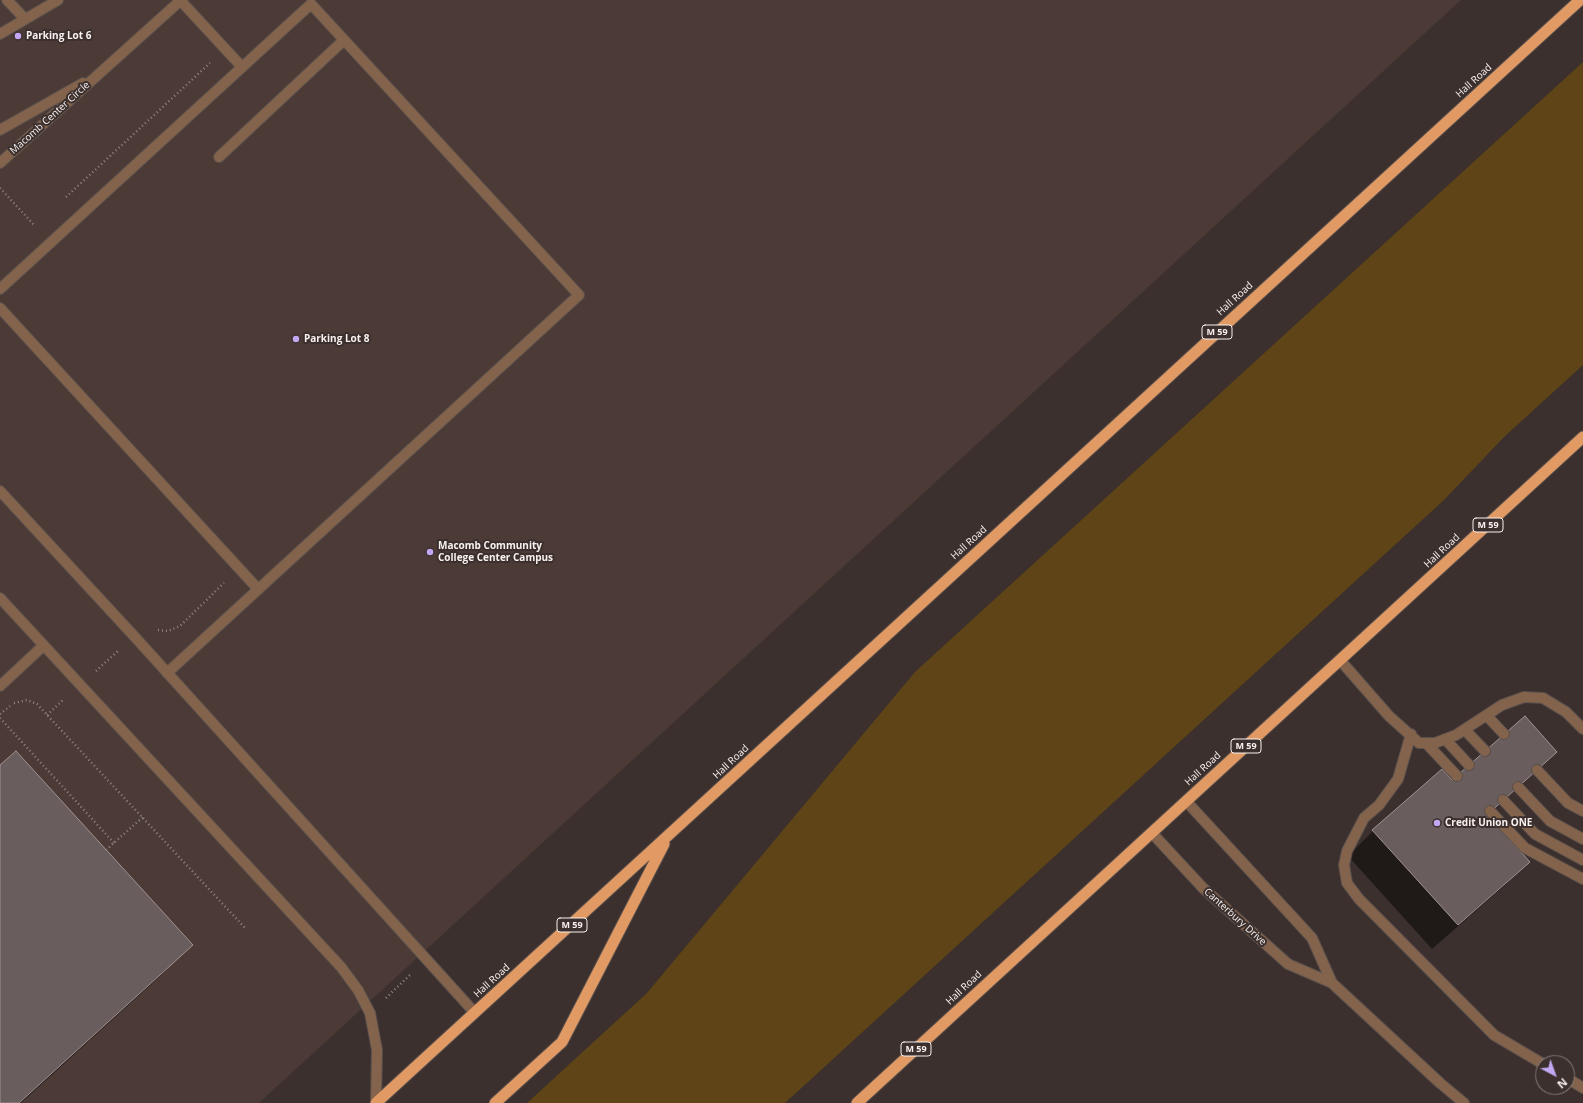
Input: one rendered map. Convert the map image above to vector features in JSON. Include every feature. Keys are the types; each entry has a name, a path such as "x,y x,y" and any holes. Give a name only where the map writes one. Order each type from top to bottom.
{"highway":[{"name":"Hall Road","path":"376,1103 1580,0"},
{"name":"Hall Road","path":"857,1103 1583,437"},
{"path":"495,1103 562,1042 668,836"}],"street":[{"path":"7,0 25,19"},
{"path":"0,34 58,0"},
{"path":"181,0 242,67"},
{"name":"Macomb Center Circle","path":"0,163 181,0"},
{"path":"0,289 311,4 579,295 167,673"},
{"path":"219,157 344,40"},
{"name":"Macomb Center Circle","path":"0,130 100,73"},
{"path":"0,308 258,589"},
{"path":"0,491 475,1013"},
{"path":"0,598 341,967 358,990 370,1013 377,1050 376,1103"},
{"path":"0,686 44,646"},
{"path":"1340,660 1389,716 1411,734 1419,743 1435,743 1445,739 1465,730 1502,706 1524,697 1543,698 1566,712 1583,729"},
{"path":"1487,716 1504,734"},
{"path":"1465,730 1485,751"},
{"path":"1411,734 1398,779 1379,805 1364,818 1347,851 1344,865 1347,883 1359,899 1494,1035 1535,1059"},
{"path":"1445,739 1469,765"},
{"path":"1426,743 1457,776"},
{"path":"1537,770 1568,804 1583,812"},
{"path":"1518,787 1550,821 1583,838"},
{"path":"1503,800 1535,834 1583,860"},
{"name":"Canterbury Drive","path":"1186,802 1312,938 1332,983"},
{"path":"1490,811 1525,848 1583,879"},
{"name":"Canterbury Drive","path":"1152,833 1203,888 1288,964 1332,983 1440,1083 1464,1103"}],"path":[{"path":"63,199 225,49"},
{"path":"0,188 34,226"},
{"path":"29,231 40,220"},
{"path":"114,843 0,716 12,704 27,700 37,704 246,929"},
{"path":"106,850 143,817"},
{"path":"382,1002 414,971"}],"shaded area":[{"name":"Macomb Community College Center Campus","path":"0,0 1461,0 259,1103 0,1103"},
{"path":"1583,62 1583,365 1504,437 1444,500 785,1103 527,1103 647,993 915,672"}],"building":[{"name":"Credit Union ONE","path":"1525,716 1557,752 1487,815 1530,862 1458,925 1372,830 1442,769 1452,780"},
{"path":"16,751 193,945 19,1103 0,1103 0,765"}],"place":[{"name":"Parking Lot 6","path":"18,36"},
{"name":"Parking Lot 8","path":"296,339"},
{"name":"Macomb Community College Center Campus","path":"430,552"},
{"name":"Credit Union ONE","path":"1437,823"}]}
